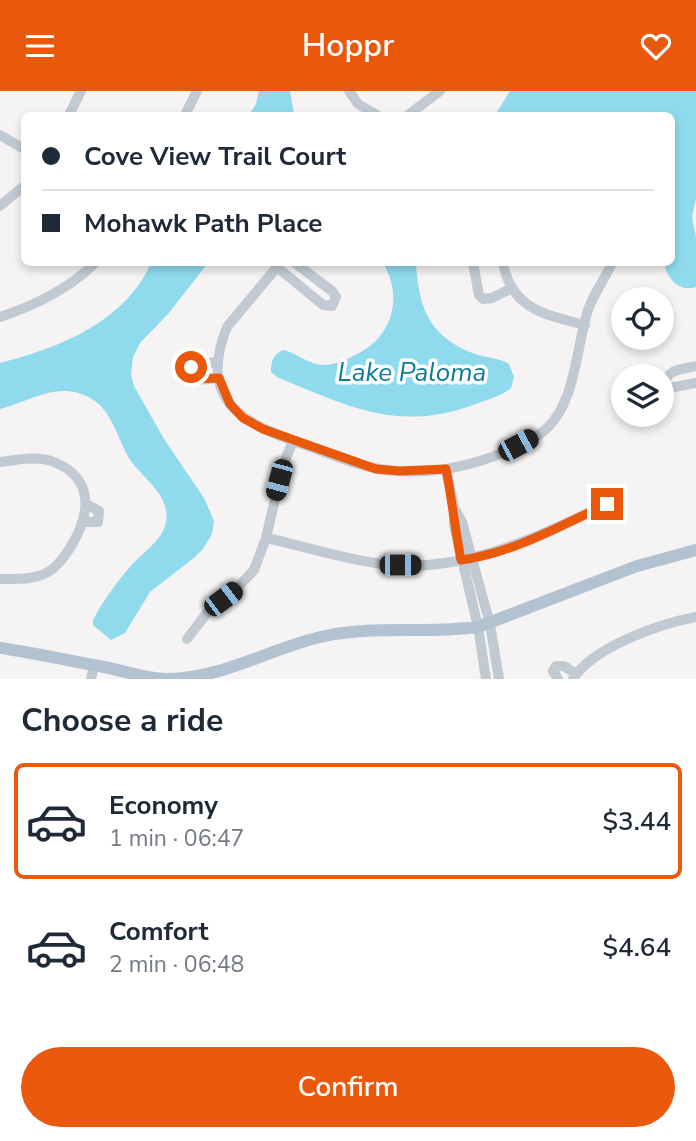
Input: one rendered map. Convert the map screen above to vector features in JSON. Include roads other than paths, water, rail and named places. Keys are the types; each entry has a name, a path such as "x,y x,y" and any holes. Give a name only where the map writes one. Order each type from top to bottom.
{"main road":[{"path":"0,647 100,671 166,679 195,676 230,668 300,641 327,635 354,631 451,631 484,626 592,582 696,550"}],"street":[{"path":"70,112 81,91"},
{"path":"186,112 197,91"},
{"path":"349,91 358,104 372,112"},
{"path":"412,112 440,91"},
{"path":"0,135 21,147"},
{"path":"0,206 21,188"},
{"path":"0,317 43,299 69,284 91,266"},
{"path":"277,266 227,327 218,362 219,378 230,404 243,418 293,441 376,469 400,471 446,469 498,455 544,432 566,399 592,303 610,266"},
{"path":"279,266 323,305 332,306 336,297 332,291 299,266"},
{"path":"474,266 479,295 483,299 492,298 512,288"},
{"path":"504,266 512,288 533,309 585,325"},
{"path":"218,362 192,365 189,372 191,377 197,380 219,378"},
{"path":"696,366 669,373 665,384 669,389 676,389 696,383"},
{"path":"187,639 210,609 236,589 254,570 266,538 275,494 293,441"},
{"path":"0,462 37,458 53,461 67,469 79,481 87,502 99,511 100,517 98,522 83,521 61,562 46,573 31,578 0,579"},
{"path":"446,469 454,507 454,525 499,679"},
{"path":"266,538 381,564 430,565 466,559 528,541 607,504"},
{"path":"558,679 553,671 556,666 564,666 574,677 590,660 620,642 696,617"},
{"path":"484,626 486,679"},
{"path":"91,679 100,671"}],"water":[{"path":"259,91 290,91 294,112 251,112"},
{"path":"510,91 696,91 696,199 692,217 696,237 696,287 679,286 668,274 665,266 675,266 675,112 497,112"},
{"path":"149,266 206,266 168,314 140,343 133,357 131,374 134,386 164,439 204,498 214,521 212,534 203,549 150,592 125,633 111,640 93,625 93,620 120,579 163,532 167,515 165,506 155,489 129,458 105,411 89,397 58,391 0,409 0,363 45,349 88,329 107,317 139,284"},
{"name":"Lake Paloma","path":"384,266 416,266 420,295 430,321 448,340 462,348 509,364 514,377 511,388 493,398 446,413 396,416 349,406 277,377 271,372 273,359 283,350 313,363 328,365 368,348 386,328 391,316 393,290"}]}
